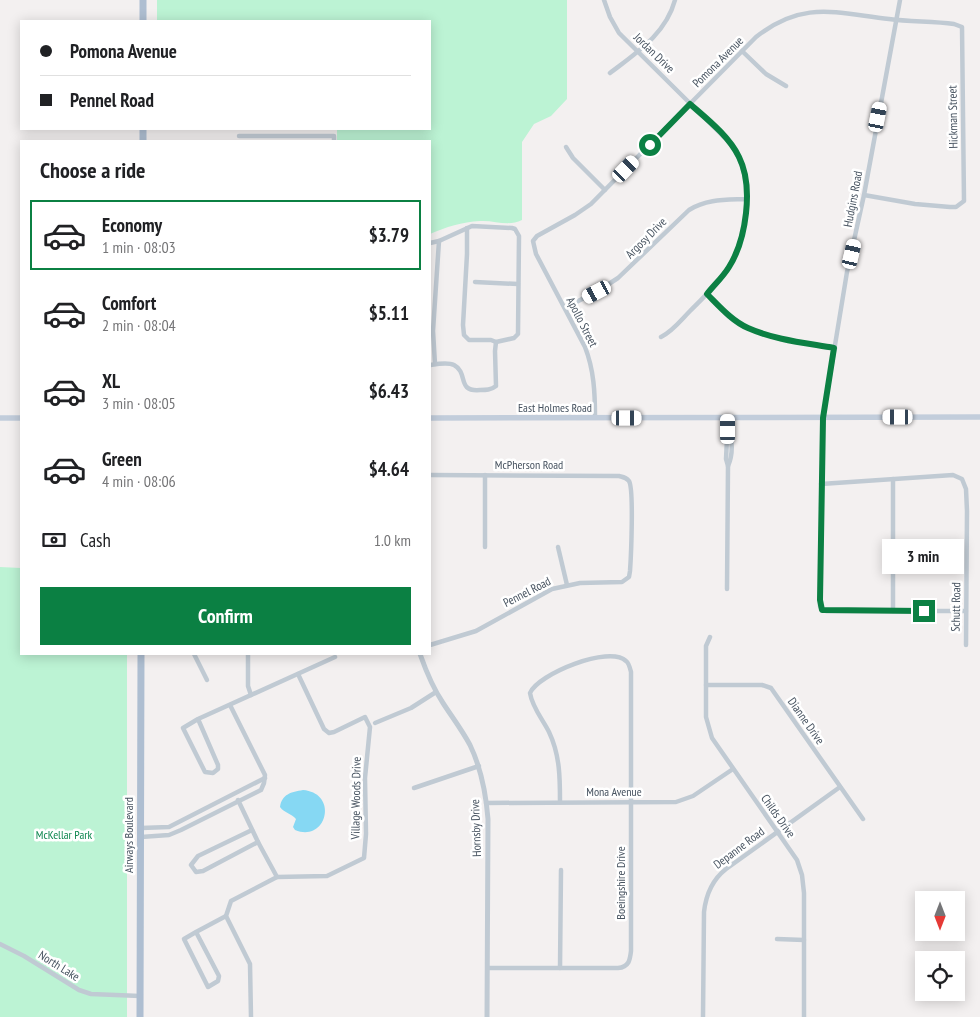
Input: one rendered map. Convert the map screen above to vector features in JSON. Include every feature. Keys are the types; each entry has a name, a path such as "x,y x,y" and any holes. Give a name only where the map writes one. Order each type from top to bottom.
{"main road":[{"path":"143,20 144,0"},
{"name":"East Holmes Road","path":"431,418 980,417"},
{"path":"0,418 20,418"},
{"name":"Airways Boulevard","path":"140,1017 141,655"}],"street":[{"name":"Jordan Drive","path":"604,0 610,17 619,33 728,141 737,153 745,175 745,221 741,238 729,267 707,294 670,332 662,337"},
{"path":"610,73 638,52 661,30 675,0"},
{"name":"Hudgins Road","path":"893,611 822,610 820,600 821,484 823,418 834,348 900,0"},
{"name":"Pomona Avenue","path":"532,241 536,236 581,212 742,51 771,24 785,16 799,11 825,8 896,20 928,21 954,24 962,27"},
{"name":"Hickman Street","path":"864,194 926,205 953,207 960,205 964,201 962,27"},
{"path":"742,51 771,78 786,86"},
{"path":"239,136 265,139 334,139"},
{"path":"566,147 573,158 605,190"},
{"name":"Argosy Drive","path":"565,308 618,278 680,217 694,207 716,200 746,199"},
{"path":"431,242 439,241 467,228 472,226 515,229 519,236 518,334 514,338 496,342 490,340 469,340 464,335 468,254 467,228"},
{"path":"439,241 432,364 450,364 457,367 468,389 475,391 492,389 496,384 494,350 496,342"},
{"name":"Apollo Street","path":"532,241 536,254 565,308 589,359 594,381 595,417"},
{"path":"475,282 518,284"},
{"path":"707,294 724,312 747,328 775,337 834,348"},
{"path":"727,589 728,466 726,459 726,436 728,418"},
{"name":"McPherson Road","path":"431,475 619,476 627,479"},
{"path":"485,475 485,547"},
{"name":"Schutt Road","path":"893,479 953,475 962,479 966,489 967,511 966,645"},
{"name":"Pennel Road","path":"431,645 472,633 543,593 567,585 625,581 629,577 631,554 631,492 627,479"},
{"path":"821,484 893,479 893,611 966,611"},
{"path":"558,548 567,585"},
{"name":"Childs Drive","path":"710,638 706,646 706,717 713,742 797,860 802,875 804,892 804,1017"},
{"path":"194,655 207,680"},
{"path":"248,655 248,686 251,696"},
{"name":"Hornsby Drive","path":"420,655 436,692 469,743 478,766 486,803 488,819 487,1017"},
{"path":"198,720 218,765 218,768 213,773 205,772 183,728 198,720 230,705 335,657"},
{"name":"Boeingshire Drive","path":"488,968 621,968 629,963 631,951 631,672 626,661 609,658 576,663 535,684 530,693 555,748 559,766 560,802"},
{"name":"Village Woods Drive","path":"277,877 327,876 364,858 365,853 364,778 370,727 364,717 329,733 324,729 298,674"},
{"name":"Dianne Drive","path":"706,685 762,685 771,688 863,819"},
{"path":"375,723 411,708 436,692"},
{"path":"141,837 169,835 261,790 264,786 265,778 230,705"},
{"path":"414,788 478,766"},
{"name":"Mona Avenue","path":"486,803 670,803 688,799 733,769"},
{"path":"141,828 169,827 265,778"},
{"name":"Depanne Road","path":"703,1017 704,918 706,898 714,880 726,868 840,787"},
{"path":"196,932 219,976 218,981 208,987 184,939 196,932 226,916 231,902 277,877 237,802 235,794"},
{"path":"252,830 198,856 191,865 196,872 202,870 258,842"},
{"path":"560,968 561,870"},
{"path":"226,916 250,964 251,1017"},
{"path":"777,939 804,940"},
{"name":"North Lake","path":"0,944 24,956 79,990 91,994 140,996"}],"green space":[{"path":"157,0 567,0 567,99 551,116 534,124 522,142 522,220 512,223 467,222 431,234 431,140 337,140 337,130 431,130 431,20 157,20"},
{"name":"McKellar Park","path":"0,567 20,568 20,655 127,655 127,1017 0,1017"}],"water":[{"path":"303,790 314,793 321,799 325,807 321,824 315,830 306,832 295,830 293,827 296,819 280,807 285,796"}],"route":[{"path":"650,145 690,104 731,144 740,157 745,175 745,221 741,238 729,267 707,294 724,312 747,328 775,337 834,348 823,418 820,600 822,610 924,611"}]}
